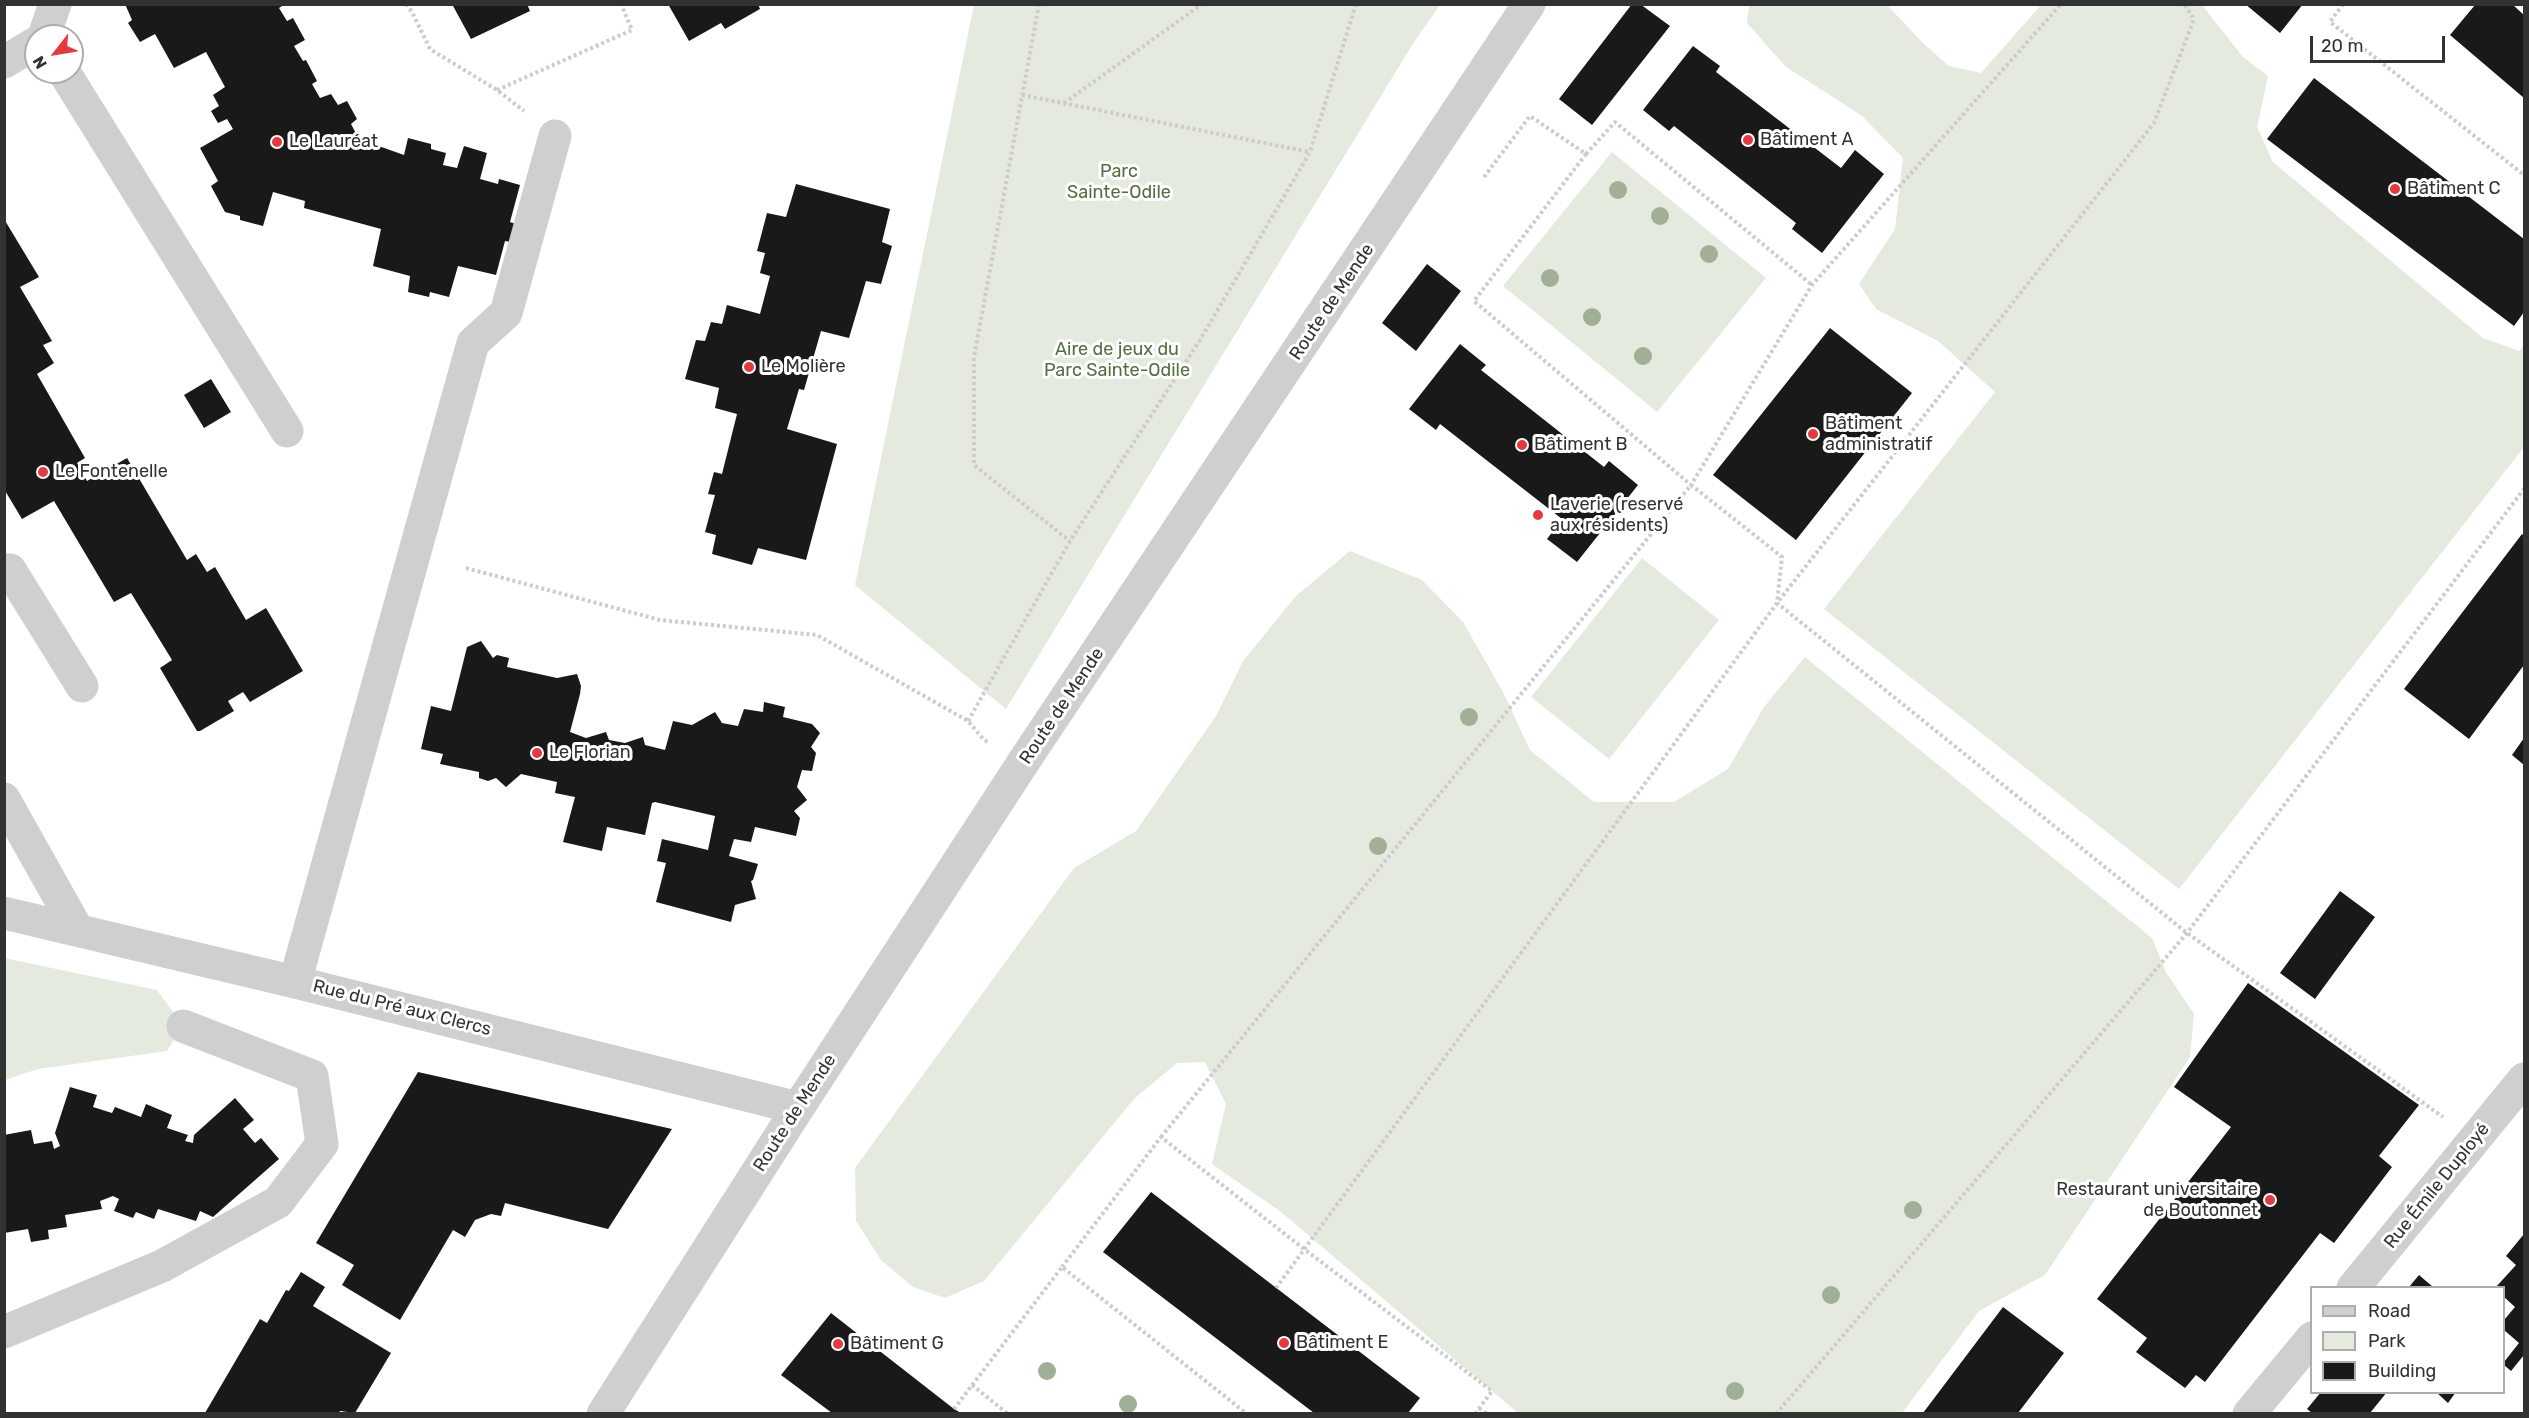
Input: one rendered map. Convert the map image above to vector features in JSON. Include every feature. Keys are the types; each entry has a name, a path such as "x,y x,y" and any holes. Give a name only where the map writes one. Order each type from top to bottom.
{"street":[{"path":"48,24 55,4"},
{"name":"Route de Mende","path":"603,1413 1026,758 1529,4"},
{"path":"4,62 24,50"},
{"path":"71,84 286,431"},
{"path":"295,982 473,344 506,313 555,136"},
{"path":"4,570 10,570 82,687"},
{"path":"4,799 77,929"},
{"name":"Rue du Pré aux Clercs","path":"4,913 295,982 798,1108"},
{"path":"4,1332 162,1266 278,1202 322,1144 312,1076 183,1026"},
{"name":"Rue Émile Duployé","path":"2354,1286 2523,1084"},
{"path":"2249,1413 2310,1340"}],"path":[{"path":"406,4 430,49 497,90 555,136"},
{"path":"497,90 632,30 621,4"},
{"path":"1039,4 974,357 975,465 1070,541"},
{"path":"1064,103 1202,4"},
{"path":"968,721 1070,541 1200,340 1310,152 1356,4"},
{"path":"954,1409 1161,1137 1691,485 1812,285 2061,4"},
{"path":"1276,1288 1777,603 2154,123 2194,19 2184,4"},
{"path":"2343,4 2330,22 2524,175"},
{"path":"1022,95 1310,152"},
{"path":"1485,177 1530,116 1586,154"},
{"path":"1777,603 1782,557 1691,485 1474,301 1586,154 1614,122 1812,285"},
{"path":"1776,1413 2187,933 2524,489"},
{"path":"466,568 660,620 817,635 968,721 984,740 1026,758"},
{"path":"1777,603 2187,933 2475,1141"},
{"path":"1161,1137 1492,1391 1475,1413"},
{"path":"1062,1267 1247,1413"},
{"path":"972,1385 1008,1413"},
{"path":"1479,1408 1487,1413"}],"green space":[{"name":"Parc Sainte-Odile","path":"974,5 1440,5 1414,42 1006,709 855,585"},
{"path":"1749,5 1887,5 1924,44 1949,66 1981,73 2041,5 2202,5 2243,57 2268,76 2257,127 2273,162 2483,338 2519,351 2524,345 2524,447 2179,889 1824,609 1995,392 1938,341 1876,309 1859,284 1895,229 1903,158 1861,115 1786,67 1747,23"},
{"path":"1612,152 1766,278 1657,412 1503,286"},
{"path":"1350,551 1422,580 1463,622 1504,694 1530,750 1594,802 1674,802 1728,769 1764,707 1805,657 2152,938 2166,972 2194,1014 2190,1057 2045,1275 1979,1311 1902,1413 1518,1413 1281,1212 1212,1164 1226,1104 1205,1062 1177,1063 1134,1099 984,1281 945,1298 913,1287 881,1260 856,1221 855,1168 1074,868 1136,831 1216,716 1243,661 1296,596"},
{"path":"1642,558 1719,620 1609,759 1531,697"},
{"path":"4,958 157,990 183,1026 167,1051 38,1069 5,1080"}],"building":[{"name":"Le Lauréat","path":"125,4 285,4 279,8 287,21 293,18 305,40 294,46 303,61 306,60 317,81 312,84 320,98 331,94 338,105 347,101 357,119 351,124 359,139 404,155 408,138 431,144 431,149 446,153 443,165 457,168 464,146 487,153 480,179 498,184 499,179 520,185 510,222 516,224 511,242 505,241 496,275 458,266 449,297 430,292 429,297 408,292 410,276 373,266 381,229 304,208 305,201 273,192 263,226 240,220 240,216 225,212 211,186 218,181 200,148 233,129 227,119 218,123 211,111 219,106 213,95 225,87 206,52 174,68 155,34 140,42 128,23 132,20"},
{"path":"452,4 527,4 530,11 471,39"},
{"path":"668,4 758,4 760,9 725,29 721,23 689,41"},
{"path":"1632,4 1640,4 1670,26 1592,125 1559,99"},
{"path":"2245,4 2303,4 2280,33"},
{"path":"2475,5 2513,5 2524,15 2524,98 2450,35"},
{"name":"Bâtiment A","path":"1693,46 1720,66 1716,72 1841,168 1855,150 1884,174 1822,253 1792,229 1796,223 1674,126 1669,131 1643,110"},
{"name":"Bâtiment C","path":"2314,78 2524,239 2524,312 2514,326 2267,139"},
{"name":"Le Molière","path":"796,184 890,209 882,242 892,246 881,284 866,281 849,338 821,331 804,390 799,389 787,429 837,444 806,560 758,548 752,565 712,554 716,535 705,532 715,495 708,494 714,472 722,474 737,414 715,408 719,388 685,379 696,340 705,341 711,322 722,324 727,305 760,314 770,276 760,273 765,253 757,251 767,213 786,217"},
{"name":"Le Fontenelle","path":"4,219 39,277 20,287 52,341 43,345 54,363 37,374 85,458 77,463 87,481 127,458 187,560 196,554 207,572 215,567 246,620 266,608 303,671 250,702 243,692 228,701 234,711 200,731 197,731 160,668 172,660 131,593 114,602 54,501 22,519 4,489"},
{"path":"1427,264 1461,291 1416,351 1382,323"},
{"name":"Bâtiment administratif","path":"1830,328 1912,393 1796,540 1713,475"},
{"name":"Bâtiment B","path":"1460,344 1486,365 1481,370 1604,467 1609,461 1638,485 1577,562 1547,539 1562,519 1440,424 1436,430 1409,409"},
{"path":"211,379 231,412 204,428 184,395"},
{"path":"2522,534 2524,536 2524,665 2469,739 2404,689"},
{"name":"Le Florian","path":"481,641 493,658 497,655 509,658 507,667 557,678 577,674 581,686 570,732 586,738 606,732 609,740 625,743 643,737 645,745 665,750 673,721 692,725 715,712 722,723 738,726 744,709 763,712 764,702 785,707 783,717 812,724 820,733 811,747 816,753 812,771 802,770 797,787 807,800 794,811 800,818 796,836 755,827 751,842 734,839 729,856 758,864 751,881 756,899 735,905 731,922 656,902 666,863 657,861 662,839 708,850 715,816 655,802 652,803 645,835 607,827 602,851 563,842 575,797 555,793 557,782 521,774 506,787 496,778 488,781 479,778 479,772 440,764 443,754 421,749 431,706 451,711 467,647"},
{"path":"2524,738 2524,765 2512,755"},
{"path":"2340,891 2375,917 2315,999 2280,973"},
{"name":"Restaurant universitaire de Boutonnet","path":"2248,983 2419,1105 2379,1156 2392,1167 2334,1243 2320,1233 2205,1382 2196,1375 2185,1388 2136,1352 2147,1338 2097,1299 2231,1127 2174,1087"},
{"path":"418,1072 672,1129 608,1229 505,1203 501,1216 491,1214 475,1220 465,1237 453,1230 400,1320 342,1285 354,1265 316,1243"},
{"path":"70,1087 97,1095 93,1107 112,1113 115,1107 141,1117 146,1104 172,1115 167,1128 188,1135 185,1141 193,1143 194,1135 235,1098 254,1120 243,1129 255,1143 261,1138 279,1159 213,1217 200,1211 196,1221 158,1209 154,1219 136,1212 133,1218 114,1211 119,1199 113,1196 100,1201 102,1209 65,1215 67,1227 48,1230 49,1239 31,1242 28,1229 4,1233 4,1135 31,1130 34,1144 52,1141 54,1149 60,1146 55,1133"},
{"name":"Bâtiment E","path":"1151,1192 1420,1398 1408,1413 1314,1413 1103,1252"},
{"path":"2524,1234 2524,1355 2511,1371 2505,1366 2505,1361 2519,1343 2505,1331 2505,1319 2515,1307 2505,1298 2505,1286 2497,1286 2516,1265 2506,1256"},
{"path":"301,1272 325,1287 313,1306 391,1353 355,1413 340,1411 339,1413 205,1413 260,1319 267,1323 286,1290 289,1291"},
{"path":"2419,1275 2432,1286 2410,1286"},
{"path":"2003,1307 2064,1353 2018,1413 1923,1413"},
{"name":"Bâtiment G","path":"831,1313 961,1413 832,1413 781,1375"},
{"path":"2319,1394 2385,1394 2370,1413 2312,1413 2307,1409"},
{"path":"2438,1394 2455,1394 2448,1403"}],"place":[{"name":"Bâtiment A","path":"1748,140"},
{"name":"Le Lauréat","path":"277,142"},
{"name":"Bâtiment C","path":"2395,189"},
{"name":"Le Molière","path":"749,367"},
{"name":"Bâtiment administratif","path":"1813,434"},
{"name":"Bâtiment B","path":"1522,445"},
{"name":"Le Fontenelle","path":"43,472"},
{"name":"Laverie (reservé aux résidents)","path":"1538,515"},
{"name":"Le Florian","path":"537,753"},
{"name":"Restaurant universitaire de Boutonnet","path":"2270,1200"},
{"name":"Bâtiment E","path":"1284,1343"},
{"name":"Bâtiment G","path":"838,1344"}],"park label":[{"name":"Aire de jeux du Parc Sainte-Odile","path":"1117,360"}]}
